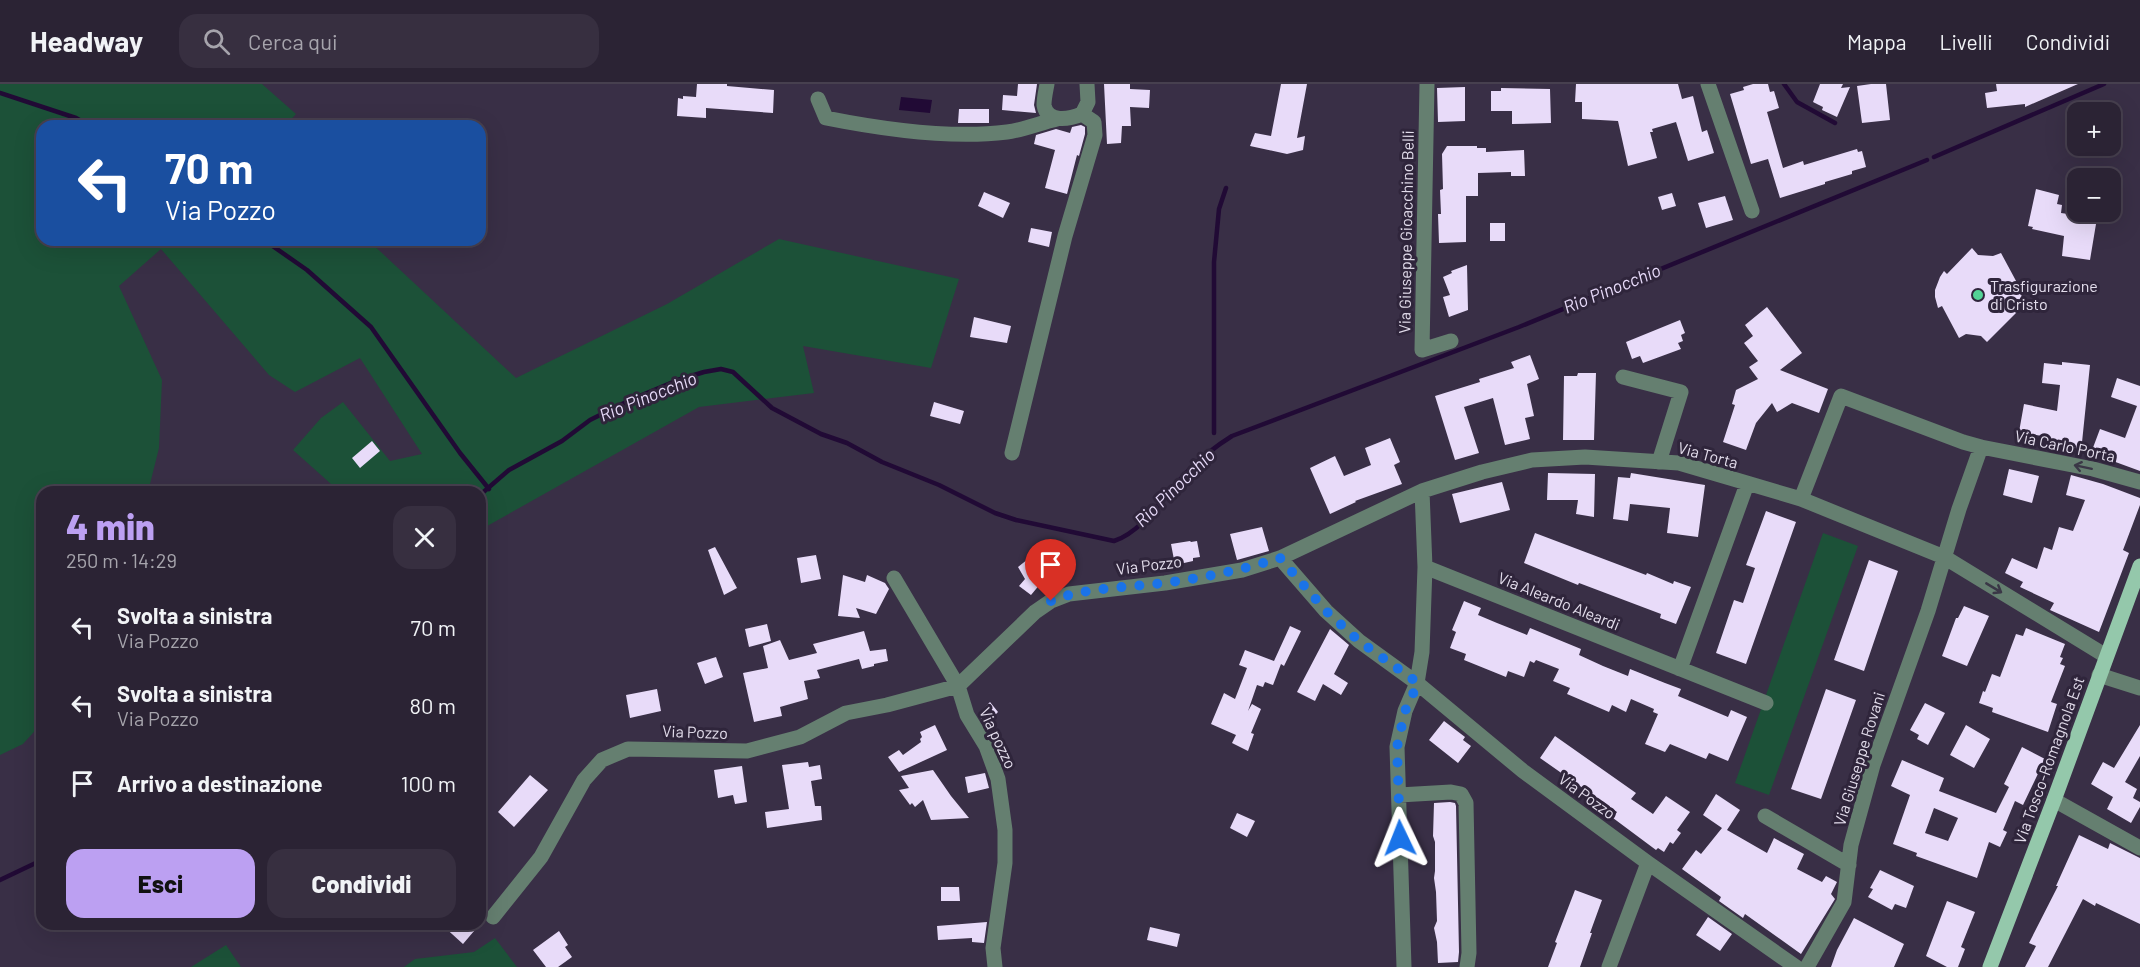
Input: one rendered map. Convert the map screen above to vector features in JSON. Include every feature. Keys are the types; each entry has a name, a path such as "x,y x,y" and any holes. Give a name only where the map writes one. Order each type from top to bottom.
{"main road":[{"name":"Via Tosco-Romagnola Est","path":"1990,967 2140,566"}],"street":[{"path":"1047,84 1044,105 1049,115 1057,119"},
{"path":"818,99 826,118 891,128 1009,132 1082,114 1088,102 1087,84"},
{"name":"Via Giuseppe Gioacchino Belli","path":"1427,84 1422,350 1451,341"},
{"path":"1708,84 1752,211"},
{"path":"1012,453 1065,236 1095,135 1094,122 1082,114"},
{"path":"1623,377 1681,392 1659,462"},
{"name":"Via Carlo Porta","path":"1801,499 1841,396 1963,442 2093,469 2140,482"},
{"name":"Via Giuseppe Rovani","path":"1807,967 1844,902 1851,845 1873,765 1928,611 1959,509 1981,447"},
{"name":"Via Torta","path":"1280,558 1422,491 1482,472 1532,460 1585,457 1679,463 1801,499 1944,557 2106,656"},
{"path":"1680,669 1747,484"},
{"path":"1404,967 1397,747 1405,711 1418,683 1422,652 1425,567 1422,491"},
{"name":"Via Pozzo","path":"493,917 541,857 584,780 602,760 628,748 747,751 800,737 846,713 958,687 1035,612 1051,601 1069,594 1220,574 1242,570 1280,558 1326,611 1359,641 1418,683 1523,771 1648,863 1796,967"},
{"name":"Via Aleardo Aleardi","path":"1425,567 1766,703"},
{"name":"Via pozzo","path":"894,578 958,687 967,715 986,746 998,778 1005,830 1005,863 993,948 994,967"},
{"path":"2099,675 2140,688"},
{"path":"1399,795 1451,792 1461,794 1466,803 1469,953 1467,967"},
{"path":"2054,800 2140,848"},
{"path":"1765,816 1849,865"},
{"path":"1609,967 1648,863"}],"green space":[{"path":"0,84 262,84 296,114 290,120 36,120 36,246 374,246 516,378 667,304 779,239 959,279 931,368 803,346 814,393 699,407 486,527 486,486 333,486 293,450 321,418 343,402 390,461 422,454 360,358 295,392 269,375 161,249 119,286 162,380 159,448 150,486 36,486 36,730 23,744 0,755"},
{"path":"1823,533 1858,546 1769,795 1735,783"},
{"path":"495,938 517,967 404,967 415,959 474,952"},
{"path":"226,945 241,967 191,967"}],"shaded area":[{"path":"901,97 932,100 930,113 899,110"}],"building":[{"path":"697,84 727,84 727,86 774,90 773,113 706,108 706,118 677,116 678,98 696,97"},
{"path":"1018,84 1037,84 1034,105 1036,113 1002,110 1003,95 1017,96"},
{"path":"1104,84 1130,84 1130,89 1150,90 1149,108 1130,107 1131,126 1122,126 1121,143 1107,144"},
{"path":"1281,84 1307,84 1297,138 1305,136 1303,150 1287,154 1250,146 1255,133 1271,136"},
{"path":"1576,84 1678,84 1682,99 1693,96 1702,132 1707,130 1714,153 1688,161 1676,122 1652,129 1653,132 1650,132 1657,158 1628,166 1618,121 1582,119 1582,102 1575,102"},
{"path":"1768,84 1770,92 1774,91 1779,108 1767,112 1783,168 1803,161 1804,165 1857,149 1858,152 1862,151 1866,167 1825,182 1825,184 1780,198 1768,159 1751,164 1730,94 1744,90 1743,87"},
{"path":"1820,84 1843,84 1841,88 1850,87 1837,117 1822,110 1823,107 1813,102"},
{"path":"1886,84 1890,120 1862,123 1857,86"},
{"path":"1996,84 2078,84 2025,107 2025,104 1987,108 1985,93 1997,91"},
{"path":"1465,87 1465,121 1438,122 1437,88"},
{"path":"1501,88 1550,89 1551,123 1512,124 1512,111 1491,111 1491,91 1501,91"},
{"path":"959,109 989,109 989,123 958,123"},
{"path":"1081,125 1085,127 1085,134 1067,194 1045,188 1055,150 1034,144 1036,135 1056,129 1070,133 1072,127"},
{"path":"1447,146 1477,146 1477,148 1486,148 1486,152 1524,150 1525,176 1511,176 1511,172 1478,173 1478,196 1466,196 1466,242 1439,243 1438,214 1441,214 1440,190 1443,189 1442,154"},
{"path":"2036,189 2059,195 2057,204 2062,205 2061,213 2067,214 2067,222 2096,222 2090,260 2062,256 2064,236 2032,229 2033,227 2028,226"},
{"path":"984,192 1010,203 1003,218 978,206"},
{"path":"1672,193 1676,206 1662,210 1658,197"},
{"path":"1725,196 1733,220 1706,228 1698,203"},
{"path":"1490,223 1505,223 1505,241 1490,241"},
{"path":"1031,228 1052,232 1049,247 1028,242"},
{"name":"Trasfigurazione di Cristo","path":"1972,248 1978,255 1993,256 2001,253 2022,292 2019,310 1987,342 1981,336 1966,334 1959,338 1942,306 1938,308 1935,297 1935,290 1944,271 1947,274"},
{"path":"1467,265 1468,310 1449,317 1443,297 1450,295 1443,277"},
{"path":"1767,307 1802,353 1780,370 1828,389 1819,413 1792,403 1777,412 1772,403 1756,423 1746,450 1723,442 1735,405 1732,404 1736,390 1758,379 1749,367 1758,361 1744,343 1753,336 1745,325"},
{"path":"974,317 1011,326 1007,343 970,337"},
{"path":"1680,320 1685,333 1681,335 1683,341 1678,343 1681,349 1643,363 1640,356 1632,359 1626,342"},
{"path":"1530,355 1539,379 1527,384 1534,416 1525,418 1530,439 1505,445 1493,398 1464,407 1479,453 1455,460 1435,396 1480,382 1479,379 1514,368 1511,362"},
{"path":"2062,362 2090,365 2081,452 2041,441 2042,436 2019,432 2024,404 2057,411 2060,385 2042,383 2044,363 2062,365"},
{"path":"1578,373 1596,373 1594,440 1563,440 1564,376 1577,376"},
{"path":"2117,378 2140,386 2140,471 2091,453 2100,429 2125,438 2137,406 2111,397"},
{"path":"934,402 964,411 960,424 930,416"},
{"path":"1390,438 1400,462 1394,465 1402,484 1355,501 1330,514 1310,468 1335,456 1344,476 1371,465 1365,448"},
{"path":"372,441 380,451 360,468 352,458"},
{"path":"2009,469 2039,476 2032,503 2003,495"},
{"path":"1548,473 1595,474 1594,517 1576,514 1578,500 1547,500"},
{"path":"1631,473 1705,485 1698,537 1667,533 1670,508 1630,504 1628,521 1613,519 1618,477 1630,478"},
{"path":"2071,475 2140,498 2140,505 2123,550 2129,553 2099,632 2050,610 2054,603 2020,587 2023,582 2005,573 2012,558 2037,569 2044,547 2052,550 2059,527 2073,531 2085,500 2066,495"},
{"path":"1502,482 1510,510 1460,523 1452,494"},
{"path":"1766,511 1796,522 1746,664 1716,653 1734,600 1743,603 1755,568 1746,565"},
{"path":"1262,527 1269,551 1237,560 1230,534"},
{"path":"1535,533 1646,575 1647,573 1673,584 1674,581 1691,587 1676,624 1660,618 1661,614 1524,563"},
{"path":"1197,541 1200,557 1175,565 1171,544"},
{"path":"715,547 737,588 724,595 708,550"},
{"path":"816,555 821,579 801,583 797,558"},
{"path":"1033,555 1051,571 1031,595 1019,586 1025,579 1018,567"},
{"path":"1869,560 1898,571 1864,671 1834,660"},
{"path":"843,575 865,582 867,575 885,583 889,589 876,614 856,608 860,618 838,616"},
{"path":"1464,601 1481,608 1478,615 1497,623 1527,635 1530,628 1581,649 1579,655 1603,666 1628,676 1630,669 1681,689 1678,696 1728,717 1731,710 1747,717 1728,761 1709,753 1706,759 1670,744 1665,752 1645,744 1658,714 1653,712 1654,709 1631,699 1626,712 1612,705 1609,712 1567,694 1570,688 1553,681 1559,669 1536,660 1534,663 1530,661 1524,677 1508,671 1506,677 1464,660 1466,654 1450,648 1456,632 1452,630"},
{"path":"1964,606 1989,616 1967,666 1942,656 1956,618"},
{"path":"767,624 771,641 749,647 745,629"},
{"path":"1290,626 1301,631 1284,666 1281,664 1273,685 1265,682 1263,687 1257,685 1248,711 1252,704 1261,709 1251,733 1254,734 1248,751 1232,743 1236,735 1211,724 1224,693 1235,699 1247,668 1239,665 1245,650 1274,661"},
{"path":"2026,628 2065,644 2060,664 2065,666 2051,702 2057,704 2048,732 1992,712 1993,708 1979,703 1992,674 2000,677 2016,634 2023,636"},
{"path":"1330,629 1349,645 1334,674 1348,683 1341,695 1323,684 1315,701 1297,692"},
{"path":"864,631 870,651 886,649 888,661 862,669 859,659 817,670 820,678 804,681 808,699 780,707 782,716 754,722 743,673 768,668 763,646 780,640 789,660 817,653 813,644"},
{"path":"716,657 723,677 705,684 697,663"},
{"path":"657,689 661,711 630,718 626,695"},
{"path":"1826,689 1856,700 1821,799 1791,789"},
{"path":"990,702 998,712 985,725 978,714"},
{"path":"1925,703 1945,713 1928,745 1917,739 1919,735 1910,730"},
{"path":"1444,721 1465,737 1463,740 1471,746 1458,763 1429,740"},
{"path":"935,725 947,750 899,772 888,757 899,750 903,755 921,742 920,732"},
{"path":"1966,725 1990,739 1974,768 1950,755"},
{"path":"2140,725 2140,756 2125,782 2137,789 2133,798 2140,802 2140,807 2131,823 2107,809 2113,797 2091,784 2103,762 2114,768"},
{"path":"1555,736 1636,793 1631,799 1653,814 1666,796 1690,812 1677,830 1681,833 1673,844 1670,842 1664,852 1658,848 1656,850 1613,818 1617,812 1540,758"},
{"path":"2022,747 2045,759 2023,805 2015,801 2003,830 2007,832 2000,847 1989,842 1977,878 1916,856 1917,853 1893,844 1910,795 1891,786 1902,760 1944,778 1939,791 1996,813 2009,787 2004,784","holes":["1934,808 1958,818 1948,841 1925,833"]},
{"path":"808,762 809,767 820,765 822,779 811,781 815,806 821,806 822,820 767,828 765,812 789,809 782,765"},
{"path":"742,766 747,802 735,804 733,795 718,798 714,770"},
{"path":"933,770 969,818 931,820 923,800 915,807 912,803 910,805 899,790 909,788 901,776"},
{"path":"985,773 989,788 968,793 965,777"},
{"path":"530,775 548,790 514,827 498,812"},
{"path":"1716,794 1740,810 1727,830 1767,853 1774,838 1804,854 1797,869 1822,882 1826,876 1837,882 1831,894 1835,899 1801,954 1745,914 1743,918 1719,901 1721,897 1682,869 1696,850 1701,854 1722,828 1703,815"},
{"path":"1434,803 1455,803 1456,806 1459,952 1458,962 1438,963 1434,928 1437,921 1434,878"},
{"path":"1237,813 1255,821 1247,837 1230,828"},
{"path":"2079,835 2108,849 2110,843 2140,858 2140,924 2083,899 2048,967 2025,967 2036,946 2029,943 2058,886 2056,886"},
{"path":"1880,870 1914,886 1906,908 1895,904 1892,910 1868,897 1873,889 1870,888"},
{"path":"941,887 959,887 960,901 941,901"},
{"path":"1575,890 1602,900 1590,933 1592,933 1580,967 1548,967 1557,943 1555,942"},
{"path":"1947,901 1975,912 1961,947 1965,949 1958,967 1947,967 1926,956"},
{"path":"1708,917 1732,934 1720,951 1696,935"},
{"path":"1854,918 1904,944 1894,967 1831,967"},
{"path":"987,922 984,943 972,942 972,938 938,940 937,926"},
{"path":"1150,927 1180,934 1177,947 1147,940"},
{"path":"448,930 475,930 463,944"},
{"path":"559,931 572,957 558,967 546,967 533,950"}],"waterway":[{"path":"1784,84 1797,102 1835,123"},
{"name":"Rio Pinocchio","path":"1934,157 2104,84"},
{"path":"0,93 80,120"},
{"name":"Rio Pinocchio","path":"486,490 509,470 562,441 590,420 678,380 721,369 733,372 772,408 821,434 847,443 882,462 939,485 995,513 1016,520 1114,541 1135,529 1193,466 1232,436 1519,327 1927,160"},
{"path":"1214,433 1214,262 1219,209 1226,188"},
{"path":"273,246 307,270 371,327 460,453 489,489"},
{"name":"Rio Pinocchio","path":"0,880 36,863"}],"place":[{"name":"Trasfigurazione di Cristo","path":"1978,295"}],"route":[{"path":"1051,601 1069,594 1165,583 1242,570 1280,558 1326,611 1359,641 1418,683 1405,711 1397,747 1400,838"}]}
